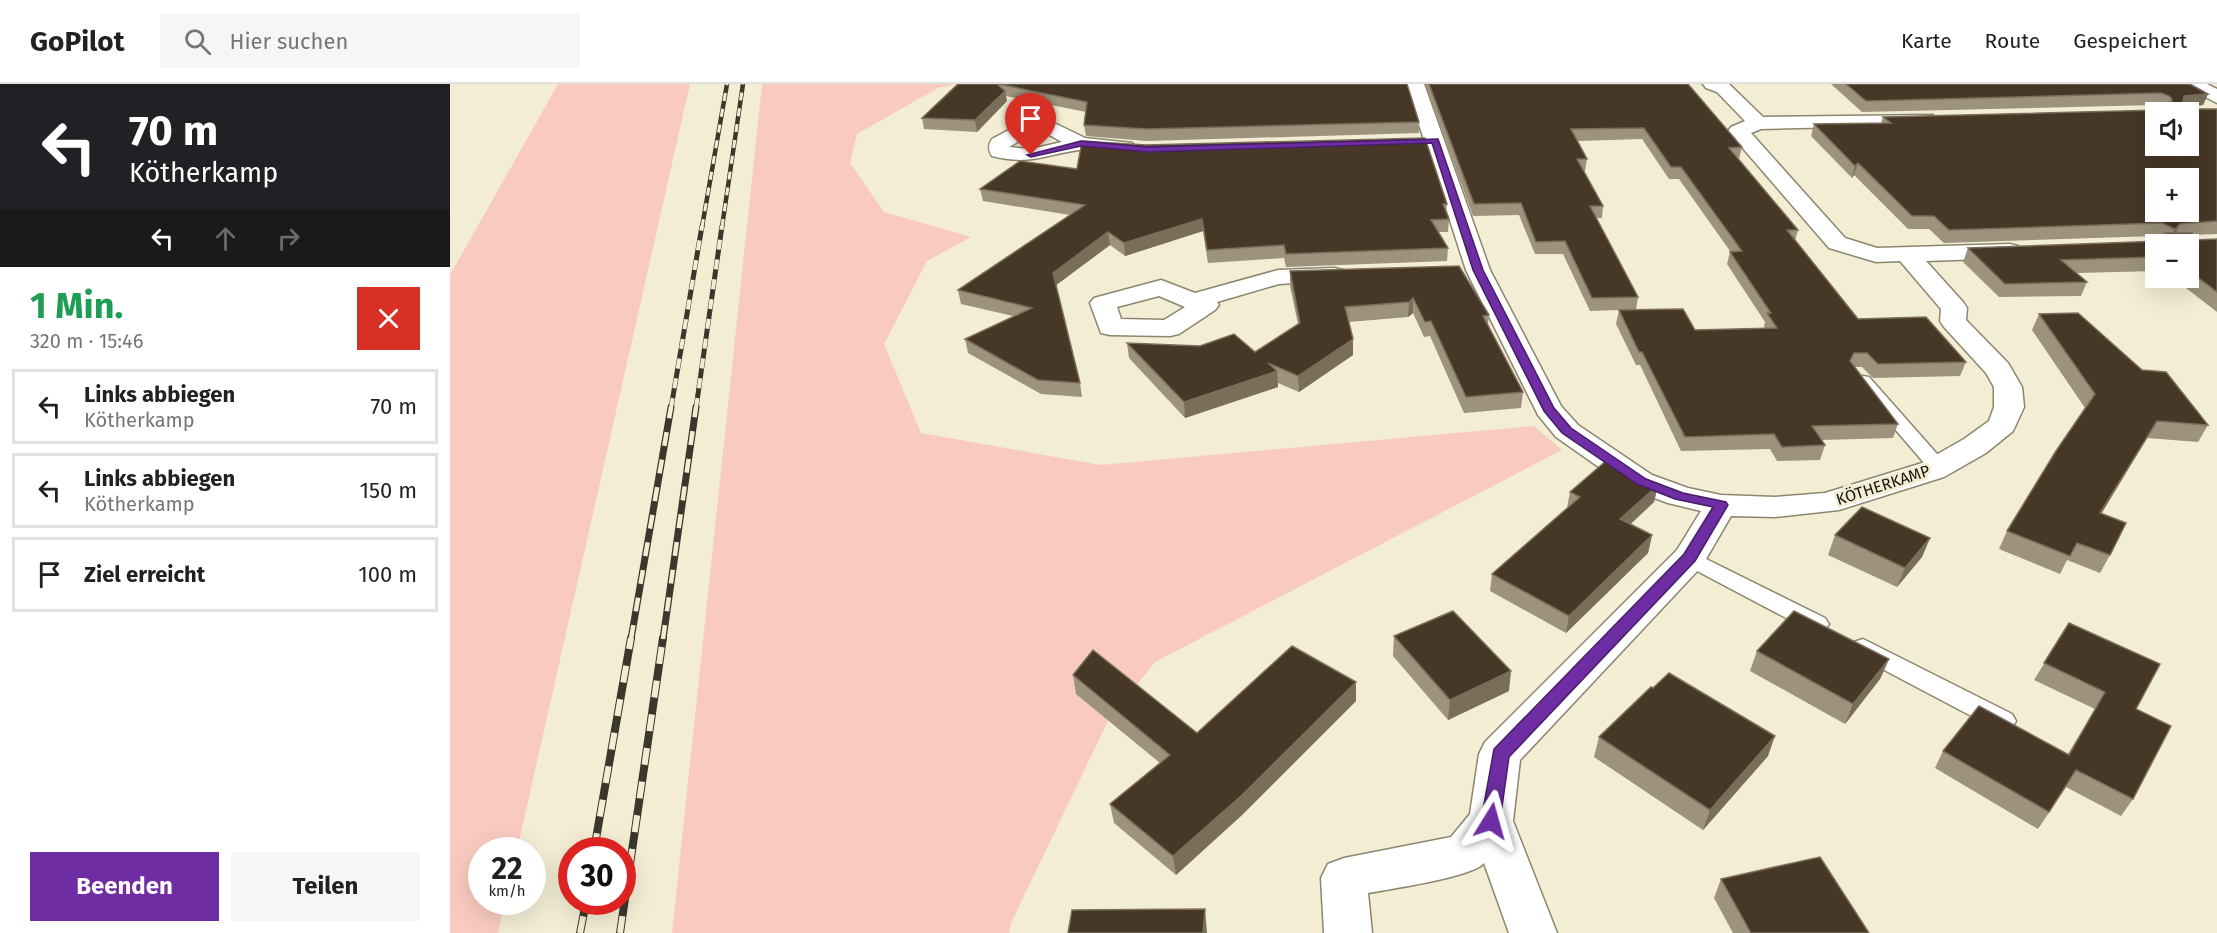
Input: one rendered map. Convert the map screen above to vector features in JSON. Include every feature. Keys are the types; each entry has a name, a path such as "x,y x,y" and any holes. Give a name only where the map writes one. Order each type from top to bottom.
{"street":[{"name":"KÖTHERKAMP","path":"1415,84 1423,141 1466,271 1548,409 1567,430 1641,482 1680,496 1721,505 1775,507 1827,503 1938,467 1975,446 2002,425 2009,407 2008,387 1998,369 1953,321 1954,308 1907,254"},
{"path":"1712,84 1723,88 1758,123"},
{"path":"2194,84 2214,107"},
{"path":"1948,119 1758,123 1738,131 1837,243 1876,255 2037,250"},
{"path":"1081,144 1148,150"},
{"path":"1194,301 1278,277 1360,274"},
{"path":"1533,933 1491,821 1500,754 1690,558 1721,505"},
{"path":"1348,933 1344,878 1464,854 1491,821"}],"lane":[{"path":"1857,373 1938,467"},
{"path":"1690,558 2026,733"}],"shaded area":[{"path":"558,84 690,84 520,837 468,837 468,915 502,915 498,933 450,933 450,275"},
{"path":"762,84 957,84 938,88 857,134 850,163 884,212 971,237 927,261 884,344 921,433 1101,465 1534,426 1562,450 1155,662 1108,721 1011,923 1009,933 672,933"}],"building":[{"path":"958,84 997,84 1005,91 975,120 922,118"},
{"path":"998,84 1407,84 1419,122 1146,129 1084,125 1087,102"},
{"path":"1429,84 1688,84 1742,147 1729,148 1798,230 1787,230 1858,319 1926,317 1966,362 1878,364 1867,353 1854,353 1850,361 1898,424 1812,426 1825,445 1782,447 1774,434 1685,437 1619,310 1683,309 1695,330 1777,328 1767,313 1771,313 1730,252 1742,251 1681,167 1671,167 1644,128 1571,129 1587,159 1577,159 1603,206 1590,206 1638,297 1592,298 1565,241 1536,242 1521,203 1474,204"},
{"path":"1846,84 2190,84 2208,94 2184,96 2183,102 2172,102 2169,96 2161,93 1866,101"},
{"path":"2199,109 2217,109 2217,221 2180,224 2175,229 2162,223 1949,230 1934,216 1912,216 1858,163 1855,166 1814,124 1891,123 1883,117 2145,110 2145,156 2199,156"},
{"path":"1425,138 1447,204 1443,204 1449,219 1431,220 1448,248 1286,254 1284,245 1207,250 1202,219 1124,243 1108,232 1053,273 1080,383 1038,380 965,339 1032,308 958,290 1085,205 980,189 1020,161 1077,169 1082,141 1146,145"},
{"path":"2192,233 2192,234 2165,234"},
{"path":"2217,239 2217,292 2199,278 2199,240"},
{"path":"2145,242 2145,257 2061,260 2087,282 2005,284 1968,248"},
{"path":"1459,266 1489,315 1483,316 1523,392 1466,397 1431,321 1425,322 1413,298 1409,302 1345,307 1353,339 1298,376 1268,363 1277,371 1184,402 1127,343 1200,346 1234,334 1255,352 1300,323 1290,271"},
{"path":"2078,313 2142,370 2166,372 2208,425 2157,421 2100,513 2126,523 2110,555 2077,543 2070,556 2007,531 2056,451 2095,394 2039,314"},
{"path":"1606,461 1658,485 1620,519 1652,535 1569,616 1492,574 1580,497 1570,492"},
{"path":"1862,507 1930,538 1905,568 1835,535"},
{"path":"1453,611 1511,671 1450,700 1394,636"},
{"path":"1794,611 1889,659 1853,704 1757,651"},
{"path":"2069,623 2160,664 2136,709 2171,726 2133,799 2076,770 2049,812 1943,751 1979,706 2069,755 2105,692 2044,663"},
{"path":"1292,646 1356,682 1241,796 1173,856 1110,804 1170,755 1073,675 1093,650 1197,733"},
{"path":"1669,673 1775,736 1710,810 1599,737 1651,687 1653,688"},
{"path":"1820,857 1869,933 1751,933 1721,879"},
{"path":"1205,909 1203,933 1068,933 1072,910"}],"railway":[{"path":"702,227 727,84"},
{"path":"722,227 743,84"},
{"path":"671,408 702,226"},
{"path":"696,408 722,226"},
{"path":"631,639 671,407"},
{"path":"663,639 696,407"},
{"path":"596,837 631,638"},
{"path":"620,933 663,638"},
{"path":"580,933 583,915"}],"route":[{"path":"1031,155 1081,144 1148,150 1435,141 1478,270 1548,409 1567,430 1598,454 1641,482 1680,496 1721,505 1690,558 1500,754 1491,821"}]}
